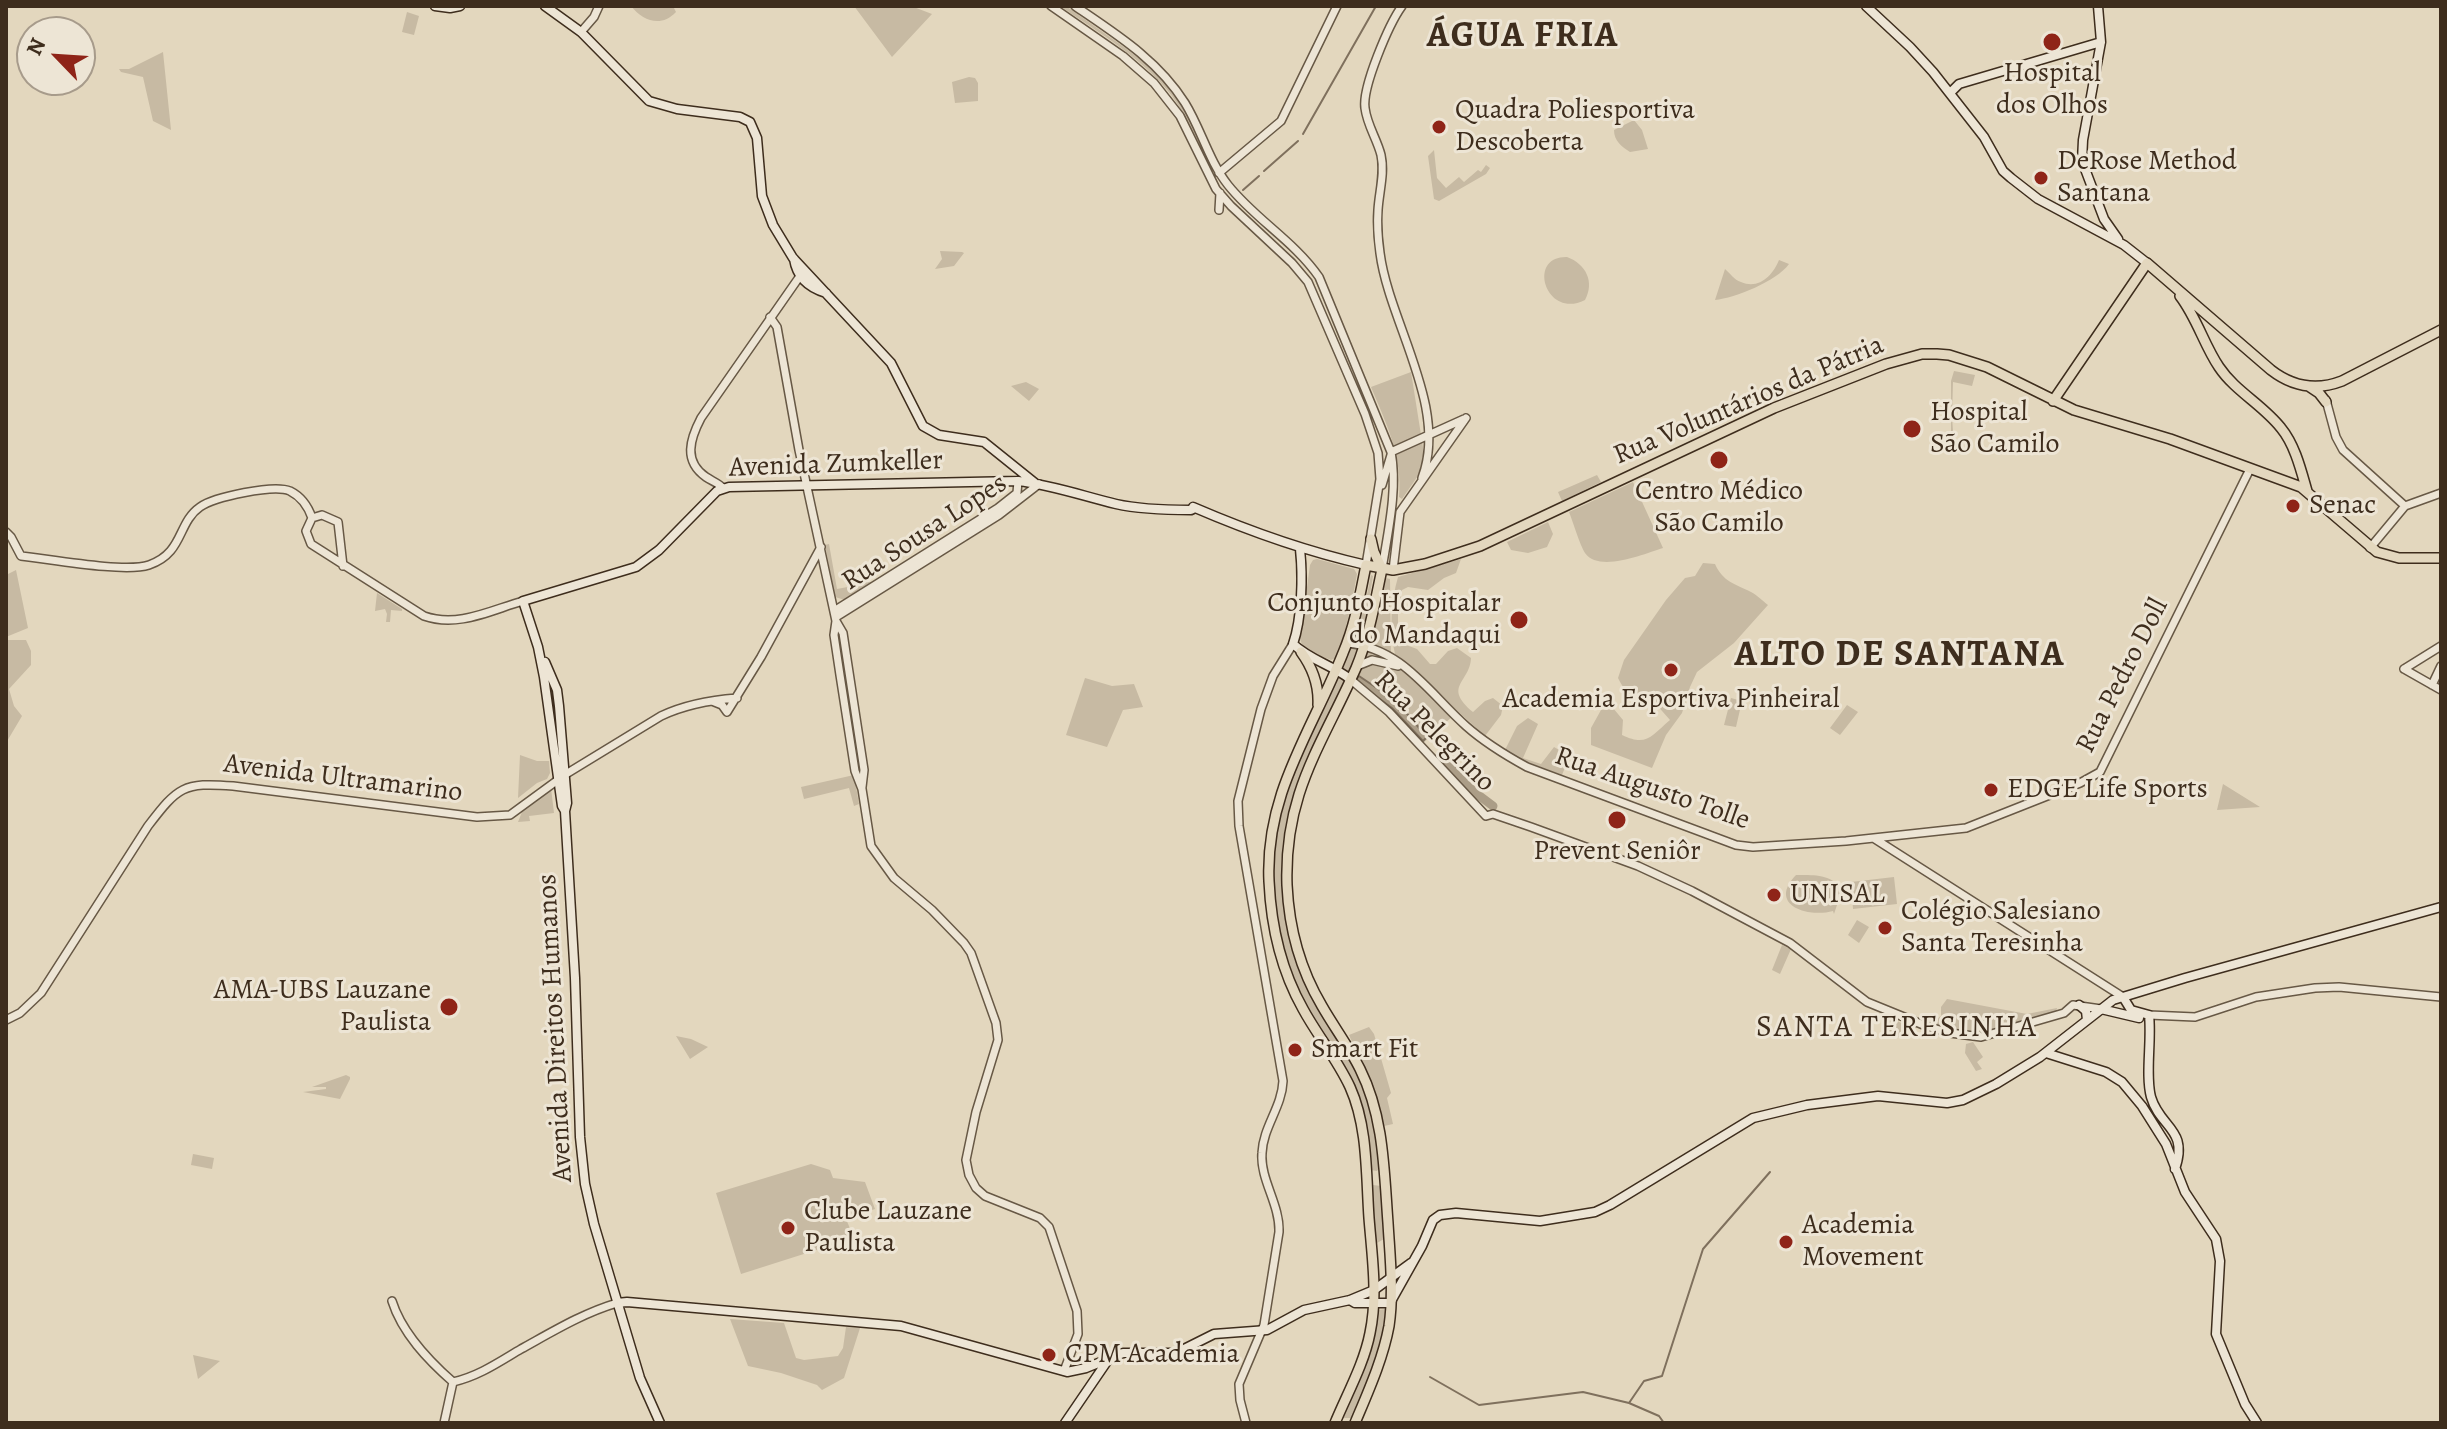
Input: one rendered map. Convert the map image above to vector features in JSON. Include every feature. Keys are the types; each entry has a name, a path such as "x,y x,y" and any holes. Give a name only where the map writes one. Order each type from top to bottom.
{"main road":[{"path":"435,6 460,6"},
{"path":"545,6 581,32 649,101 677,109 740,117 750,122 757,138 762,196 773,225 797,267 826,293 891,363 920,422 926,429 950,438 982,441 1037,483"},
{"path":"1866,6 1933,72 1984,137 2006,174 2031,195 2124,245 2277,374 2291,382 2310,387 2326,386 2356,375 2441,330"},
{"path":"2098,6 2101,42 2082,152 2100,211 2124,245"},
{"path":"1950,93 1959,84 2101,42"},
{"path":"2091,45 2099,56"},
{"path":"1933,72 1959,84"},
{"path":"2085,224 2093,221 2100,211"},
{"path":"2053,401 2147,263"},
{"path":"2178,289 2218,366 2281,428 2291,443 2307,491"},
{"name":"Rua Voluntários da Pátria","path":"1018,481 1118,504 1153,507 1159,504 1191,505 1300,549 1393,570 1425,564 1480,546 1774,408 1845,379 1903,358 1925,354 1949,355 1987,367 2074,410 2170,439 2286,481 2307,491 2370,548 2391,557 2441,558"},
{"path":"2310,387 2326,402"},
{"path":"1004,457 1018,481"},
{"path":"2286,481 2294,474 2298,463"},
{"name":"Avenida Zumkeller","path":"523,601 636,567 659,550 723,488 1018,481"},
{"path":"1371,539 1375,567 1374,605 1357,666 1300,786 1289,835 1287,888 1292,933 1302,966 1359,1067 1374,1102 1384,1152 1392,1277 1388,1328 1383,1351 1356,1421 1345,1422 1337,1420 1368,1343 1374,1290 1362,1128 1342,1072 1293,989 1277,942 1270,893 1269,856 1275,811 1292,761 1347,643 1358,606 1375,567"},
{"path":"1300,549 1302,566 1293,644 1301,652 1316,684 1318,708"},
{"path":"1302,566 1313,553"},
{"name":"Avenida Direitos Humanos","path":"523,601 538,647 562,777 575,978 580,1137 591,1215 640,1378 660,1423"},
{"path":"1301,652 1336,668 1350,679"},
{"path":"1336,668 1357,666"},
{"path":"1390,1303 1433,1220 1440,1215 1456,1213 1529,1221 1595,1212 1753,1118 1807,1105 1878,1096 1956,1102 1996,1084 2046,1053 2101,1009 2123,997 2441,907"},
{"path":"2123,997 2131,1010 2150,1018"},
{"path":"2079,1005 2086,1011 2087,1020"},
{"path":"2101,1009 2150,1018"},
{"path":"2135,1017 2151,1045"},
{"path":"2150,1018 2149,1092 2159,1113 2177,1135 2179,1152 2175,1169"},
{"path":"2046,1053 2113,1075 2142,1106 2166,1144 2185,1192 2216,1239 2220,1261 2216,1334 2245,1404 2257,1423"},
{"path":"1366,1168 1374,1173 1384,1168"},
{"path":"1367,1190 1375,1183 1385,1187"},
{"path":"1371,1251 1376,1245 1382,1245 1390,1253"},
{"path":"617,1303 901,1326 1064,1371 1088,1367 1111,1356 1133,1352 1176,1353 1214,1334 1271,1328 1304,1310 1350,1300 1374,1290 1412,1263"},
{"path":"1350,1300 1355,1303 1390,1303"},
{"path":"1065,1423 1111,1356"},
{"path":"1088,1367 1095,1377"}],"street":[{"path":"581,32 599,6"},
{"path":"1051,6 1123,56 1154,83 1180,116 1220,193 1292,263 1315,294 1374,437 1379,460 1379,490 1371,539 1375,567"},
{"path":"1075,6 1149,59 1165,76 1190,112 1229,186 1308,261 1319,277 1391,452 1393,488 1386,543"},
{"path":"1211,179 1281,121 1337,6"},
{"path":"1402,6 1369,79 1365,108 1381,158 1378,219 1382,265 1415,364 1429,434 1430,456 1422,478"},
{"path":"1219,210 1220,193"},
{"path":"1255,228 1263,219"},
{"path":"723,488 702,474 690,456 690,445 701,418 770,317 797,267"},
{"path":"770,317 777,327 835,616 843,633 864,770 862,789 871,846 901,885 932,910 964,943 971,953 993,1012 999,1038 976,1112 967,1167 976,1188 983,1195 1044,1220 1049,1227 1077,1311 1078,1334 1064,1371"},
{"path":"2326,386 2326,402 2343,450 2405,506"},
{"path":"1375,567 1400,512 1466,418 1391,452"},
{"path":"1379,490 1391,452"},
{"name":"Rua Pedro Doll","path":"1966,828 2080,783 2100,772 2250,469"},
{"name":"Rua Sousa Lopes","path":"1018,481 1018,496"},
{"name":"Rua Sousa Lopes","path":"835,616 1037,483"},
{"path":"1393,488 1400,512 1393,570"},
{"path":"6,532 21,556 139,567 167,555 201,506 259,490 283,489 306,502 312,518 322,515 338,522 343,566"},
{"path":"2370,548 2405,506 2441,493"},
{"name":"Avenida Zumkeller","path":"312,518 306,531 311,544 422,615 433,619 464,619 523,601"},
{"path":"712,701 722,705 727,712 737,698 821,547"},
{"name":"Rua Augusto Tolle","path":"1347,643 1383,652 1408,670 1467,727 1513,760 1542,774 1743,847 1874,839 1966,828"},
{"path":"1246,1423 1239,1384 1268,1308 1279,1225 1261,1154 1265,1134 1280,1102 1283,1081 1242,843 1238,801 1267,689 1293,644"},
{"path":"2439,649 2404,669 2441,690"},
{"path":"1357,666 1378,661 1408,670"},
{"path":"2432,685 2441,666"},
{"name":"Rua Pelegrino","path":"1350,679 1389,712 1486,816 1493,814 1545,832 1638,866 1692,891 1799,949 1859,997 1926,1026 1977,1037 2064,1013 2073,1005 2079,1005"},
{"name":"Avenida Ultramarino","path":"6,1020 20,1013 41,993 148,826 182,789 197,784 233,786 477,817 510,815 562,777 661,716 712,701 737,698"},
{"path":"1874,839 2123,997"},
{"path":"2150,1018 2195,1017 2256,997 2315,988 2339,987 2441,997"},
{"path":"2079,1005 2101,1009"},
{"path":"392,1301 408,1333 453,1382"},
{"path":"453,1382 475,1375 549,1333 617,1303"},
{"path":"445,1421 453,1382"}],"shaded area":[{"path":"631,6 673,6 676,12 664,20 652,21"},
{"path":"854,6 911,6 932,14 892,57"},
{"path":"1060,6 1066,6 1124,47 1160,77 1186,112 1213,166 1210,168 1183,113 1160,82 1120,47"},
{"path":"407,12 419,16 414,35 402,32"},
{"path":"163,52 171,130 153,121 143,77 119,69 129,69"},
{"path":"975,78 978,83 978,101 955,103 952,82"},
{"path":"1634,120 1642,130 1648,149 1630,152 1621,146 1614,130"},
{"path":"1434,150 1437,178 1446,188 1459,177 1464,182 1478,170 1481,172 1486,165 1490,168 1486,174 1439,201 1434,199 1428,156"},
{"path":"940,251 964,253 954,266 935,269 942,259"},
{"path":"1567,257 1584,269 1589,280 1585,300 1571,304 1560,302 1551,295 1544,275 1554,259"},
{"path":"1779,260 1789,264 1775,277 1744,292 1715,300 1725,269 1739,281 1754,284 1769,276"},
{"path":"1954,371 1975,375 1972,386 1953,382 1951,431 1951,381"},
{"path":"1411,372 1425,460 1422,470 1402,499 1399,497 1400,482 1392,440 1371,387"},
{"path":"1026,382 1039,389 1029,401 1011,386"},
{"path":"1597,475 1601,482 1562,501 1558,492"},
{"path":"1633,482 1663,548 1611,562 1592,559 1583,549 1569,512"},
{"path":"1548,522 1553,534 1547,547 1528,553 1511,550 1507,542"},
{"path":"829,544 837,589 858,585 859,582 873,582 845,600 835,597 825,545"},
{"path":"1317,559 1354,569 1357,574 1343,638 1336,658 1331,660 1308,650 1300,639 1310,565"},
{"path":"1461,559 1456,573 1428,590 1408,587 1402,590 1398,642 1417,649 1430,664 1436,664 1448,651 1457,648 1471,658 1458,690 1459,696 1473,712 1493,698 1503,706 1501,715 1485,736 1395,654 1393,645 1392,616 1398,577"},
{"path":"1703,563 1715,564 1726,579 1768,605 1734,643 1697,672 1682,713 1666,735 1652,768 1591,745 1591,728 1601,710 1613,708 1623,720 1622,735 1637,740 1653,735 1670,720 1655,703 1642,701 1629,693 1618,678 1624,660 1666,600 1685,578 1695,576"},
{"path":"16,570 28,628 6,637 6,575"},
{"path":"1371,575 1370,615 1363,641 1353,640 1364,609"},
{"path":"1381,577 1390,579 1391,657 1454,715 1421,745 1350,679"},
{"path":"377,593 402,609 391,610 390,622 386,622 385,609 375,611"},
{"path":"838,635 861,770 859,771"},
{"path":"6,640 26,640 31,651 31,665 9,689 14,706 22,716 6,743"},
{"path":"1348,647 1360,648 1295,790 1283,841 1282,877 1290,936 1303,981 1356,1069 1369,1100 1377,1145 1377,1171 1371,1170 1370,1166 1367,1127 1360,1103 1300,998 1289,970 1278,927 1272,875 1274,843 1284,794"},
{"path":"1359,676 1396,701 1427,737 1423,741 1392,708 1355,681"},
{"path":"1085,678 1112,686 1134,684 1143,707 1123,710 1107,747 1066,735"},
{"path":"1731,698 1742,701 1736,727 1724,725"},
{"path":"1847,705 1858,712 1840,735 1830,728"},
{"path":"1528,718 1538,724 1523,758 1541,764 1554,747 1566,754 1562,775 1525,761 1505,750 1517,726"},
{"path":"520,755 537,761 549,761 550,773 547,779 518,798"},
{"path":"854,775 859,804 854,806 849,788 804,799 801,787"},
{"path":"2223,784 2260,807 2217,810"},
{"path":"551,788 554,813 529,816 530,821 518,822 522,812"},
{"path":"1796,875 1822,876 1838,885 1842,890 1834,914 1833,911 1803,911 1788,901 1788,885"},
{"path":"1894,877 1897,904 1853,909 1851,882"},
{"path":"1857,920 1869,927 1859,943 1848,935"},
{"path":"1782,945 1791,949 1780,974 1772,970"},
{"path":"1947,999 2027,1014 2057,1008 2056,1015 1981,1037 1926,1026 1941,1016 1941,1007"},
{"path":"1886,1016 1908,1026 1903,1038 1882,1034"},
{"path":"1369,1027 1374,1034 1391,1093 1387,1098 1393,1124 1384,1126 1377,1098 1349,1035"},
{"path":"676,1036 691,1039 708,1047 690,1059"},
{"path":"1973,1042 1983,1057 1977,1062 1982,1069 1976,1071 1965,1053 1966,1044"},
{"path":"346,1075 350,1079 340,1099 303,1092 326,1089 312,1087"},
{"path":"193,1154 214,1158 212,1169 191,1165"},
{"name":"Clube Lauzane Paulista","path":"811,1164 830,1170 833,1178 865,1182 875,1209 846,1219 854,1238 741,1274 716,1193"},
{"path":"1373,1185 1381,1186 1385,1235 1377,1243 1374,1241"},
{"path":"1386,1309 1378,1351 1364,1392 1352,1418 1343,1418 1376,1310"},
{"path":"730,1319 784,1323 796,1358 804,1360 838,1356 843,1348 846,1327 860,1328 844,1378 822,1390 817,1385 781,1373 748,1366"},
{"path":"193,1355 220,1361 198,1379"}],"waterway":[{"path":"1303,134 1376,6"},
{"path":"1264,171 1298,141"},
{"path":"1243,190 1259,176"},
{"path":"1443,759 1473,791 1493,806"},
{"path":"1629,1403 1644,1381 1662,1376 1703,1249 1770,1172"},
{"path":"1430,1377 1479,1405 1583,1392 1629,1403 1659,1416 1664,1423"}],"place":[{"name":"Hospital dos Olhos","path":"2052,42"},
{"name":"Quadra Poliesportiva Descoberta","path":"1439,127"},
{"name":"DeRose Method Santana","path":"2041,178"},
{"name":"Hospital São Camilo","path":"1912,429"},
{"name":"Centro Médico São Camilo","path":"1719,460"},
{"name":"Senac","path":"2293,506"},
{"name":"Conjunto Hospitalar do Mandaqui","path":"1519,620"},
{"name":"Academia Esportiva Pinheiral","path":"1671,670"},
{"name":"EDGE Life Sports","path":"1991,790"},
{"name":"Prevent Seniôr","path":"1617,820"},
{"name":"UNISAL","path":"1774,895"},
{"name":"Colégio Salesiano Santa Teresinha","path":"1885,928"},
{"name":"AMA-UBS Lauzane Paulista","path":"449,1007"},
{"name":"Smart Fit","path":"1295,1050"},
{"name":"Clube Lauzane Paulista","path":"788,1228"},
{"name":"Academia Movement","path":"1786,1242"},
{"name":"CPM Academia","path":"1049,1355"}],"district":[{"name":"ÁGUA FRIA","path":"1523,37"},
{"name":"ALTO DE SANTANA","path":"1900,656"},
{"name":"SANTA TERESINHA","path":"1897,1029"}]}
